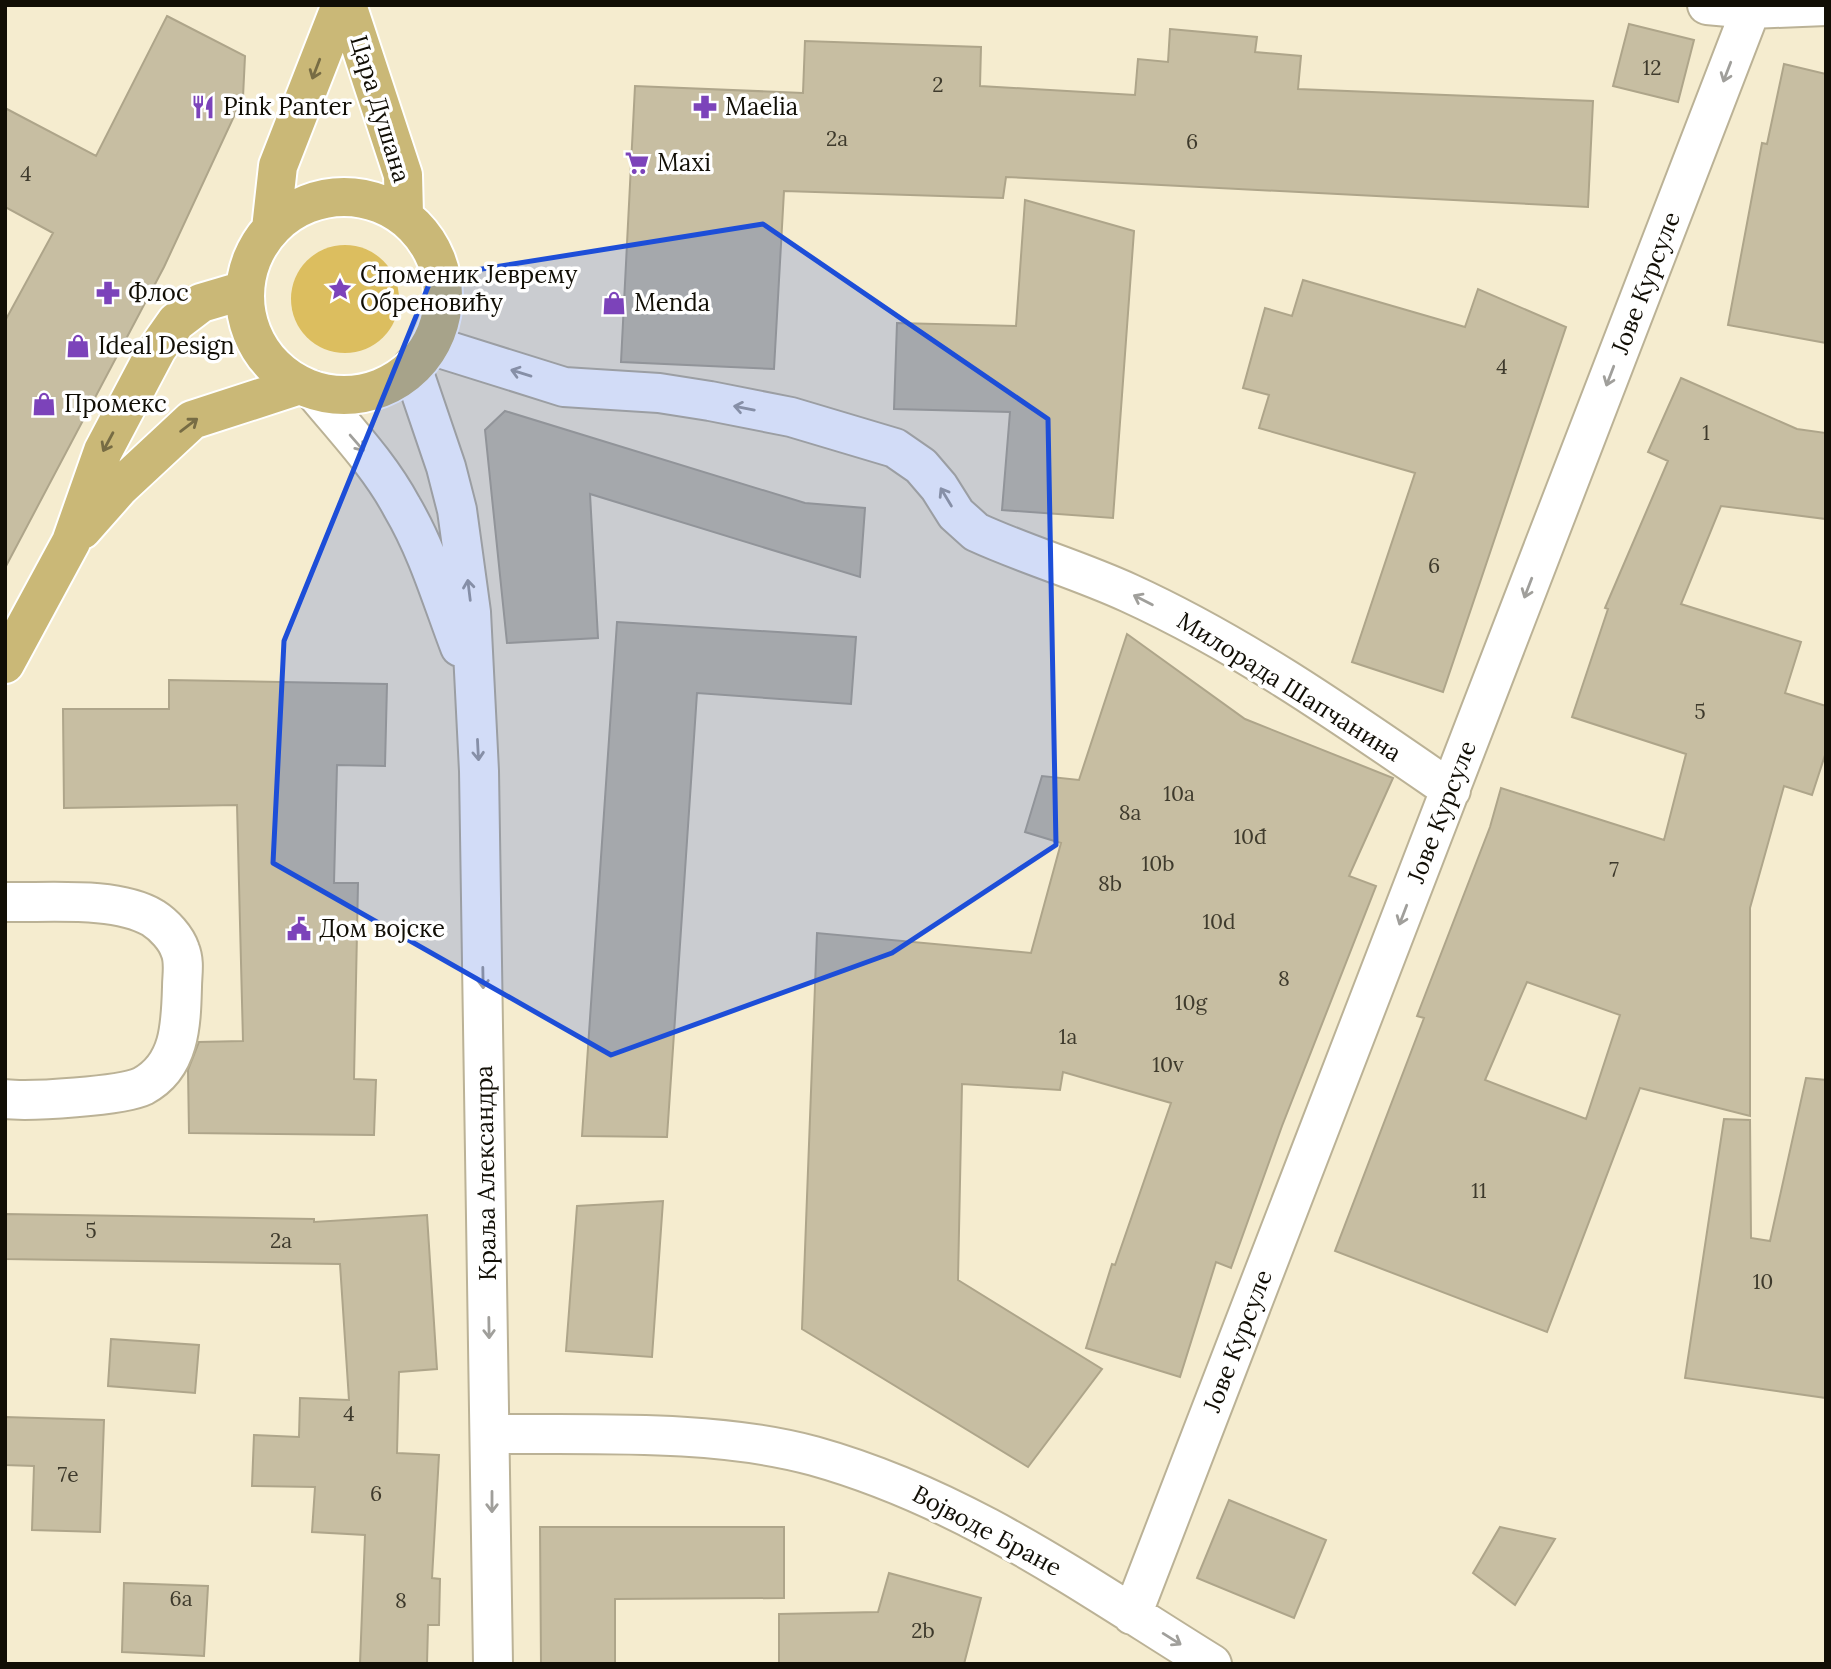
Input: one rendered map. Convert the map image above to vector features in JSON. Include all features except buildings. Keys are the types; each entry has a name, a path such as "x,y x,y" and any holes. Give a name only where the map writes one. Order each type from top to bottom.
{"main road":[{"name":"Цара Душана","path":"271,229 278,166 341,5"},
{"name":"Цара Душана","path":"347,5 403,175 404,215"},
{"path":"349,196 378,201 404,215 427,239 441,270 444,304 421,356 401,378 373,391 342,395 307,388 276,368 258,345 247,318 245,290 252,257 271,229 293,210 320,199 349,196"},
{"path":"5,664 72,542 103,451 158,348 176,322 201,303 245,290"},
{"path":"72,542 120,487 192,420 307,388"}],"street":[{"path":"1707,5 1751,9 1826,6"},
{"name":"Јове Курсуле","path":"1132,1615 1751,9"},
{"name":"Милорада Шапчанина","path":"421,356 564,387 659,393 710,401 791,417 895,448 921,466 939,486 956,514 976,532 1128,592 1181,619 1315,698 1451,790"},
{"name":"Краља Александра","path":"421,356 457,510 471,612 479,785 493,1664"},
{"name":"Краља Александра","path":"307,388 379,471 402,505 421,542 473,682"},
{"path":"5,902 120,906 153,918 167,930 180,949 183,959 181,1018 176,1047 162,1073 131,1091 5,1099"},
{"name":"Војводе Бране","path":"491,1434 693,1439 812,1455 936,1499 1027,1548 1212,1664"}],"highlighted area":[{"path":"763,224 1048,419 1056,845 892,953 611,1055 273,863 284,641 432,277"}],"shaded area":[{"path":"345,245 366,249 383,261 395,278 399,299 395,320 383,337 366,349 345,353 324,349 307,337 295,320 291,299 295,278 307,261 324,249"}],"place":[{"name":"Pink Panter","path":"203,107"},
{"name":"Maelia","path":"705,107"},
{"name":"Maxi","path":"637,163"},
{"name":"Споменик Јеврему Обреновићу","path":"340,289"},
{"name":"Флос","path":"108,293"},
{"name":"Menda","path":"614,303"},
{"name":"Ideal Design","path":"78,346"},
{"name":"Промекс","path":"44,404"},
{"name":"Дом војске","path":"299,929"}]}
